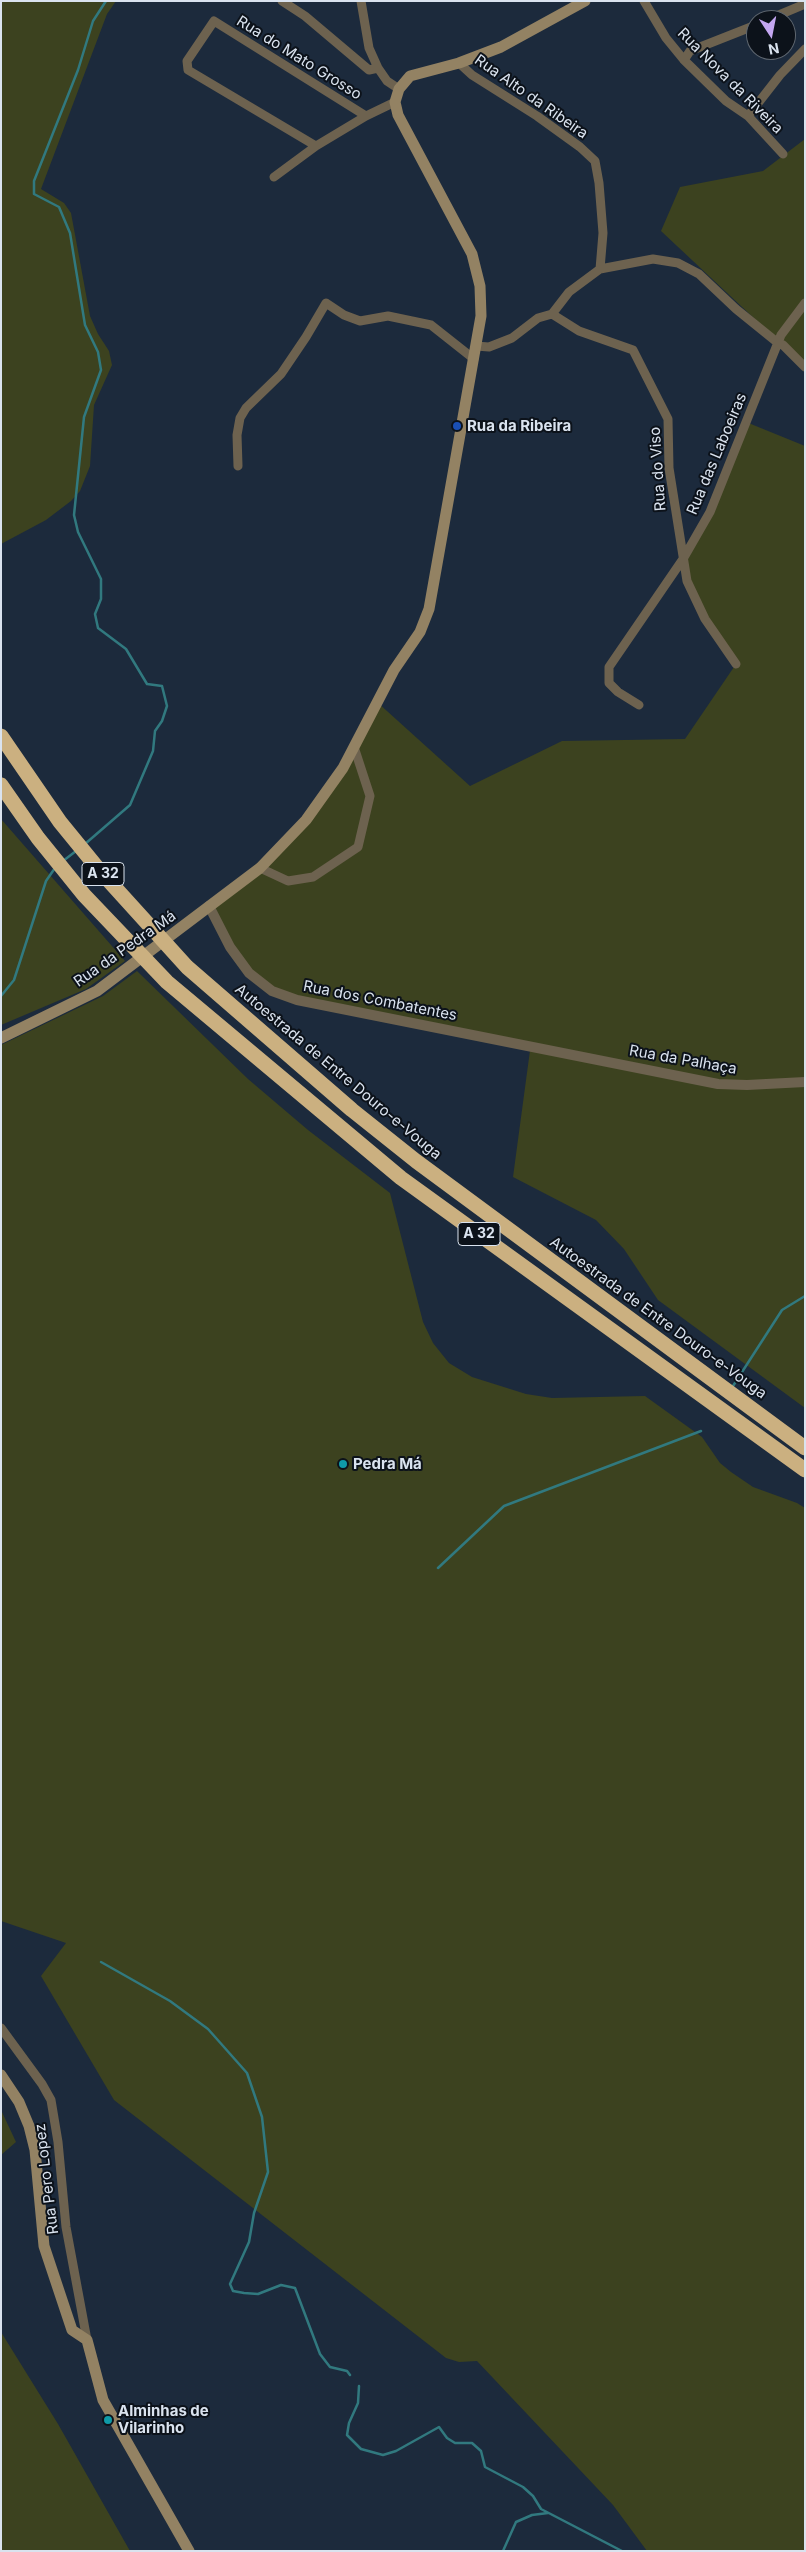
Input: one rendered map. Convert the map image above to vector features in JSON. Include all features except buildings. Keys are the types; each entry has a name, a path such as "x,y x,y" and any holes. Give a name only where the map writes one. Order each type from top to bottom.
{"highway":[{"name":"Autoestrada de Entre Douro-e-Vouga","path":"1,736 60,822 100,871 187,967 352,1110 416,1161 805,1448"},
{"name":"A 32","path":"4,789 38,838 84,896 167,982 401,1178 805,1470"}],"main road":[{"path":"210,906 260,868 306,820 343,768 394,670 420,632 430,609 481,316 480,286 472,254 398,115 395,102 399,90 410,76 459,63 500,47 585,1"},
{"name":"Rua da Pedra Má","path":"1,1038 98,991 210,906"},
{"path":"1,2074 19,2102 29,2126 35,2150 40,2222 50,2268 72,2330 87,2340 103,2400 189,2551"}],"street":[{"path":"282,1 305,16 369,70 378,68"},
{"path":"361,1 370,48 378,68 387,81 399,90"},
{"name":"Rua Nova da Riveira","path":"644,1 666,38 684,60 726,101 748,116 783,154"},
{"path":"791,10 805,4"},
{"name":"Rua do Mato Grosso","path":"316,146 188,70 188,61 214,21 366,116"},
{"path":"684,60 690,52 746,29"},
{"path":"748,116 780,75 805,49"},
{"name":"Rua Alto da Ribeira","path":"459,63 472,75 537,116 580,147 594,161 600,183 603,233 600,269"},
{"name":"Rua do Mato Grosso","path":"274,177 316,146 366,116 395,102"},
{"path":"476,346 489,347 512,338 538,318 552,314 569,292 600,269 653,258 678,263 700,274 736,309 783,345 805,367"},
{"path":"238,466 237,435 240,418 246,408 281,374 326,303 344,316 360,321 388,316 431,326 474,360"},
{"name":"Rua das Laboeiras","path":"639,705 618,692 609,683 609,666 683,559 710,512 778,343 805,304"},
{"name":"Rua do Viso","path":"552,314 579,330 633,350 648,378 668,419 669,468 687,581 705,619 736,664"},
{"path":"260,868 288,881 313,877 358,847 370,796 354,747"},
{"name":"Rua dos Combatentes","path":"210,906 230,947 249,973 272,991 297,1000 588,1058"},
{"name":"Rua da Palhaça","path":"588,1058 718,1084 747,1085 805,1082"},
{"name":"Rua Pero Lopez","path":"1,2028 42,2084 51,2100 58,2142 66,2227 87,2340"}],"green space":[{"path":"1,1 116,1 107,14 41,189 64,203 71,213 90,316 98,334 109,351 112,365 94,405 90,466 80,491 71,501 46,520 1,544"},
{"path":"805,139 805,366 661,231 680,187 763,171"},
{"path":"746,422 805,446 805,1408 658,1300 624,1249 596,1220 513,1177 531,1043 297,1000 249,973 209,906 306,820 377,702 470,786 562,741 685,739 736,664 705,619 683,559 710,512"},
{"path":"1,819 125,961 86,989 1,1025"},
{"path":"137,971 248,1079 308,1130 390,1193 423,1322 433,1343 449,1363 472,1377 526,1394 552,1398 645,1396 702,1437 720,1463 731,1472 753,1487 797,1503 805,1508 805,2551 647,2551 613,2505 477,2361 459,2362 446,2358 114,2100 41,1976 66,1943 1,1921 1,1045 103,996"},
{"path":"1,2110 16,2142 1,2155"},
{"path":"1,2332 58,2424 130,2551 1,2551"}],"waterway":[{"path":"85,844 130,805 153,751 155,731 162,721 167,706 162,686 147,684 126,649 98,628 95,614 101,599 101,579 78,532 74,515 84,417 101,370 98,352 85,325 70,233 59,207 34,194 34,181 78,70 93,21 106,1"},
{"path":"63,861 76,851"},
{"path":"1,996 14,980 46,881 55,868"},
{"path":"733,1386 782,1310 805,1296"},
{"path":"438,1568 504,1506 701,1431"},
{"path":"101,1962 170,2001 208,2029 247,2073 262,2117 268,2172 254,2213 249,2242 230,2284 233,2291 258,2294 281,2285 295,2288 320,2354 330,2367 347,2371 350,2375"},
{"path":"359,2386 358,2403 349,2423 347,2435 361,2449 383,2455 396,2451 439,2427 447,2438 455,2443 472,2443 481,2451 485,2467 523,2487 533,2496 541,2509 622,2551"},
{"path":"503,2551 516,2522 532,2515 548,2513"}],"place":[{"name":"Rua da Ribeira","path":"457,426"},
{"name":"Pedra Má","path":"343,1464"},
{"name":"Alminhas de Vilarinho","path":"108,2420"}]}
